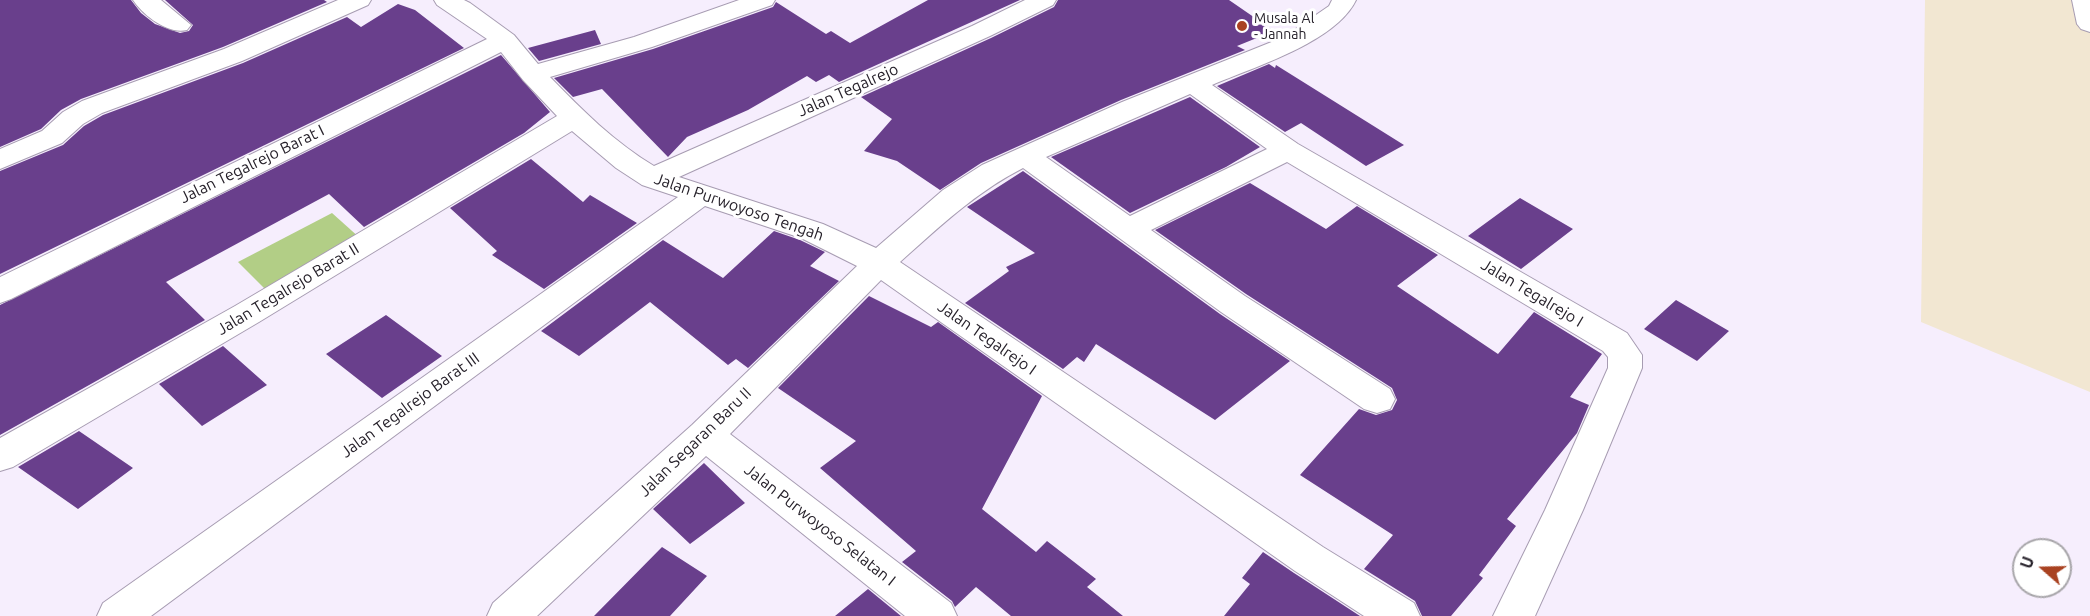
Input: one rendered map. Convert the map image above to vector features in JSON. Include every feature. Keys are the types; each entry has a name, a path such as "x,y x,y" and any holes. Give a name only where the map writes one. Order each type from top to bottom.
{"street":[{"path":"145,0 178,25"},
{"path":"0,160 52,137 73,118 92,107 233,55 359,0"},
{"name":"Jalan Purwoyoso Tengah","path":"446,0 505,40 532,74 574,118 608,149 652,178 812,231 879,263"},
{"path":"532,74 643,42 763,0"},
{"name":"Jalan Tegalrejo","path":"652,178 981,31 1044,0"},
{"path":"879,263 954,197 993,172 1132,108 1293,42 1339,10 1344,0"},
{"path":"2084,0 2090,24"},
{"name":"Jalan Tegalrejo Barat I","path":"0,291 505,40"},
{"name":"Jalan Tegalrejo I","path":"1194,84 1288,150 1615,342 1625,355 1625,368 1564,510 1514,616"},
{"name":"Jalan Tegalrejo Barat II","path":"0,456 247,314 574,118"},
{"path":"1126,230 1288,150"},
{"path":"1025,156 1126,230 1377,399"},
{"name":"Jalan Tegalrejo Barat III","path":"118,616 702,194"},
{"name":"Jalan Tegalrejo I","path":"879,263 1155,454 1399,616"},
{"name":"Jalan Segaran Baru II","path":"508,616 705,435 879,263"},
{"name":"Jalan Purwoyoso Selatan I","path":"705,435 936,616"}],"shaded area":[{"path":"1925,0 2090,0 2090,392 1921,322"}],"green space":[{"path":"332,213 361,239 266,290 238,262"}],"building":[{"path":"0,0 131,0 141,13 155,24 180,33 189,31 193,25 165,0 324,0 327,2 223,47 81,99 61,110 41,129 0,147"},
{"path":"928,0 1020,0 839,82 829,75 816,82 807,76 748,110 687,137 668,157 602,89 573,97 554,78 653,49 773,7 776,2 826,34 831,31 850,43"},
{"path":"1058,0 1229,0 1274,31 1237,46 1245,50 1121,100 981,163 940,190 897,161 864,151 892,119 861,97 1054,7"},
{"path":"398,4 415,10 464,48 0,274 0,171 63,145 84,126 103,115 243,63 347,17 361,27"},
{"path":"595,30 601,44 539,61 528,48"},
{"path":"501,55 550,112 524,133 364,227 329,194 166,282 205,320 0,435 0,305"},
{"path":"1269,64 1275,68 1276,65 1404,145 1366,166 1301,123 1285,132 1217,86"},
{"path":"1190,97 1260,147 1226,167 1130,213 1051,157"},
{"path":"531,159 583,202 590,195 637,223 544,289 492,255 497,251 450,208"},
{"path":"1023,171 1220,314 1290,361 1215,420 1096,344 1084,362 1077,357 1063,369 965,303 1009,271 1006,267 1035,253 967,207"},
{"path":"1250,183 1326,229 1357,206 1438,255 1397,286 1498,354 1534,312 1602,354 1570,397 1589,405 1577,433 1507,519 1516,526 1479,575 1483,578 1451,616 1422,616 1415,601 1364,569 1393,535 1300,475 1359,409 1376,415 1392,410 1397,400 1392,388 1246,294 1155,230"},
{"path":"1520,198 1573,229 1521,269 1468,236"},
{"path":"774,231 825,252 810,266 839,281 748,368 736,359 728,365 650,302 579,356 541,331 663,240 723,278"},
{"path":"869,296 931,327 938,322 1042,396 982,509 1036,552 1047,541 1096,579 1087,587 1123,616 1011,616 976,587 955,607 952,601 902,562 916,551 820,468 856,441 778,388"},
{"path":"1676,300 1729,331 1697,361 1644,329"},
{"path":"386,315 442,356 382,398 326,354"},
{"path":"223,346 267,385 202,426 159,384"},
{"path":"79,431 133,468 78,509 18,467"},
{"path":"704,463 745,503 690,544 653,509"},
{"path":"662,547 707,576 670,616 594,616"},
{"path":"1263,552 1360,616 1224,616 1250,584 1242,578"},
{"path":"868,589 901,616 835,616"}],"place":[{"name":"Musala Al - Jannah","path":"1242,26"}]}
